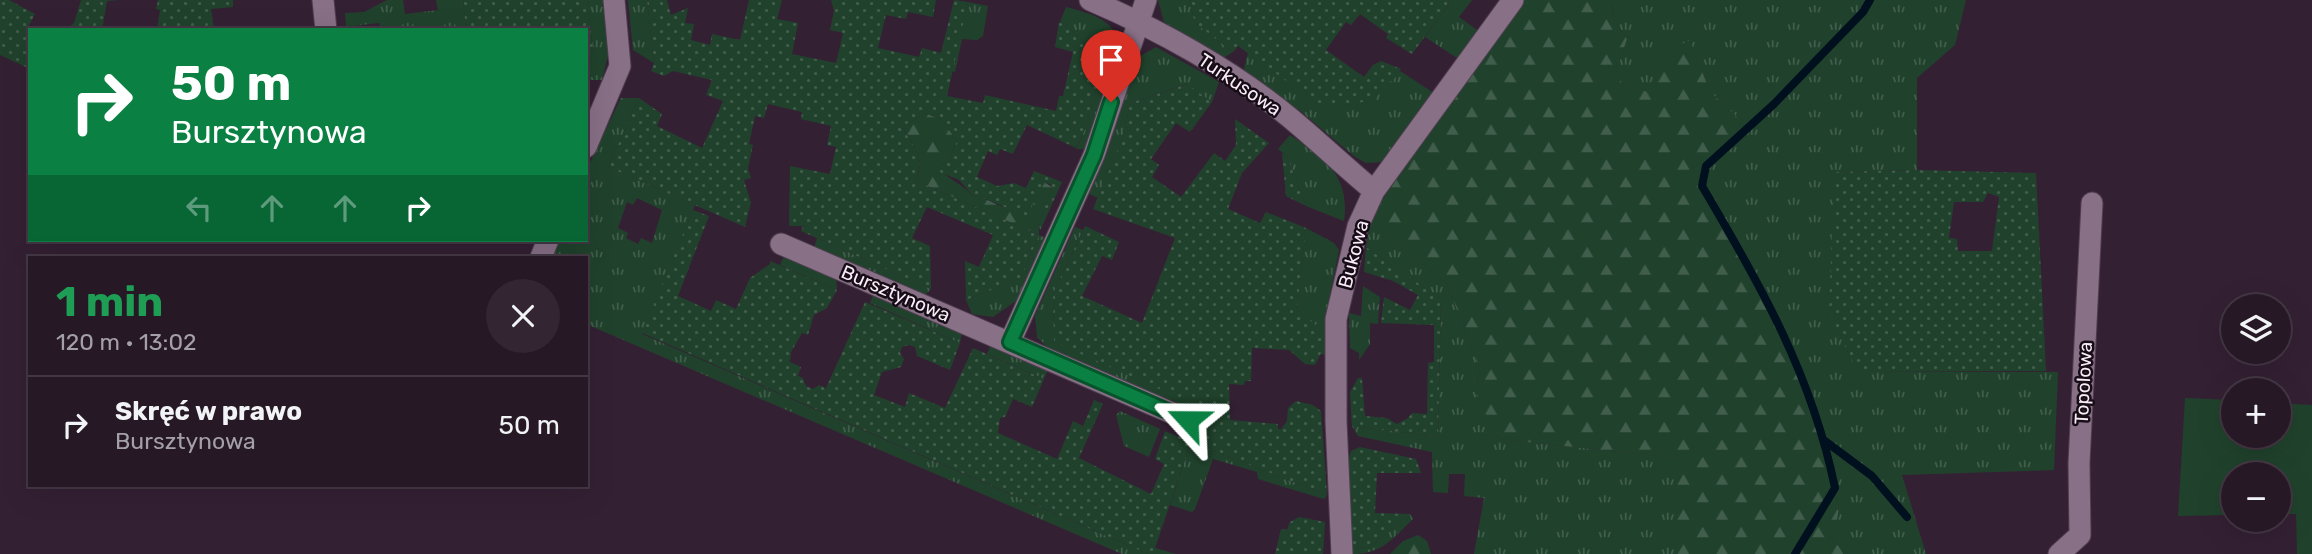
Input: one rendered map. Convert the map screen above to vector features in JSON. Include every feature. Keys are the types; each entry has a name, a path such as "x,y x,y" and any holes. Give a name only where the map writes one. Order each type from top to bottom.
{"street":[{"path":"323,0 326,28"},
{"path":"588,142 620,65 614,0"},
{"name":"Turkusowa","path":"1090,0 1196,54 1286,115 1374,191"},
{"path":"1010,342 1094,155 1146,0"},
{"name":"Bukowa","path":"1342,554 1336,421 1336,319 1358,226 1374,191 1513,0"},
{"name":"Topolowa","path":"2059,554 2080,535 2079,463 2092,203"},
{"name":"Bursztynowa","path":"781,244 1188,420"}],"green space":[{"path":"0,0 9,0 35,14 27,29 28,68 0,55"},
{"path":"81,0 119,0 107,1 102,28 68,28 74,23"},
{"path":"158,0 233,0 233,7 211,9 214,28 157,28 160,10 156,9"},
{"path":"387,0 403,0 405,14 438,10 436,0 463,0 466,28 380,28 379,23 346,27 345,13 364,12"},
{"path":"463,0 587,0 593,51 588,62 588,28 466,28"},
{"path":"587,0 606,0 610,47 602,80 588,80 588,62 593,51"},
{"path":"628,0 647,0 654,63 633,50"},
{"path":"647,0 667,0 671,15 688,8 685,23 694,24 691,40 710,45 712,34 740,40 749,0 782,0 777,19 798,23 792,54 836,63 843,33 830,30 834,11 831,0 936,0 933,17 908,12 906,19 886,15 878,48 919,57 922,48 941,53 954,0 968,2 947,96 983,103 985,95 1056,111 1059,96 1063,96 1073,52 1055,47 1059,22 1066,24 1102,64 1086,127 1076,148 1027,125 1013,154 1000,149 997,155 988,151 977,177 997,186 1014,183 1026,188 1034,171 1062,182 1040,231 1039,223 1052,187 1050,184 1044,182 1027,216 973,196 959,180 937,171 936,167 949,161 957,141 942,120 925,113 902,127 919,158 916,181 1039,235 1021,278 966,300 965,261 979,267 993,235 927,207 912,238 930,246 931,289 801,231 803,226 789,226 790,166 830,174 836,147 827,145 831,126 801,119 802,112 768,104 764,118 755,116 749,144 753,145 748,168 751,178 744,180 751,203 745,227 608,167 639,98 662,114 657,126 702,148 723,101 706,95 712,80 673,71 664,76 651,71 654,63"},
{"path":"1158,0 1189,0 1195,23 1233,52 1223,58 1164,22"},
{"path":"1189,0 1452,0 1412,54 1386,38 1388,34 1360,14 1351,25 1346,22 1326,50 1364,77 1373,65 1381,61 1401,69 1374,101 1321,106 1238,46 1233,52 1195,23"},
{"path":"1452,0 1472,0 1459,17 1480,32 1457,58 1425,37"},
{"path":"1523,0 1615,0 1611,6 1617,25 1627,39 1616,71 1622,83 1656,95 1656,58 1690,40 1710,92 1737,117 1745,130 1706,166 1702,186 1779,322 1813,400 1825,441 1839,509 1833,541 1848,554 1676,554 1677,458 1498,439 1476,395 1479,368 1447,284 1382,231 1372,214"},
{"path":"1615,0 1966,0 1955,45 1917,78 1917,170 1834,172 1857,371 2058,372 2054,470 1902,475 1926,554 1848,554 1833,541 1839,509 1825,441 1730,233 1702,186 1706,166 1737,117 1710,92 1690,41 1657,96 1622,83 1616,71 1627,39 1617,25 1611,5"},
{"path":"968,2 988,6 983,36 977,40 962,39 955,72 952,71"},
{"path":"1066,7 1091,14 1105,22 1119,43 1086,149 1076,149 1086,127 1102,64 1066,24 1060,22"},
{"path":"1156,47 1219,82 1212,102 1186,84 1130,103 1124,135 1098,198 1089,194 1137,58"},
{"path":"1248,52 1321,106 1389,79 1391,81 1400,71 1434,93 1382,162 1366,163 1355,157 1299,110 1243,73"},
{"path":"1187,84 1212,102 1190,132 1176,123 1151,159 1159,165 1152,177 1181,197 1214,153 1225,161 1236,145 1235,119 1269,143 1242,173 1228,209 1260,223 1266,212 1306,228 1297,310 1323,331 1321,353 1315,365 1305,364 1289,350 1252,348 1251,381 1245,381 1244,385 1229,384 1230,420 1278,424 1278,429 1281,429 1287,421 1288,408 1296,401 1313,405 1321,411 1327,495 1191,442 1204,409 1054,342 1053,294 1085,226 1119,242 1112,260 1102,256 1082,296 1142,323 1175,238 1093,209 1124,135 1130,103"},
{"path":"621,98 639,98 608,167 695,205 642,334 1148,554 1122,554 588,325 588,256 549,256 555,242 588,242 588,167","holes":["637,198 662,210 652,243 641,238 638,244 626,238 628,233 618,228 627,202 633,205"]},
{"path":"925,113 942,120 957,141 949,161 936,167 973,196 1012,208 1030,205 1044,182 1052,187 1039,223 1039,235 916,181 919,159 902,127"},
{"path":"1290,135 1334,171 1343,193 1344,221 1306,206 1287,156 1278,149"},
{"path":"1282,153 1287,156 1306,206 1286,196"},
{"path":"1917,170 2036,173 2046,371 1857,371 1829,312 1834,172","holes":["1988,193 1999,197 1992,251 1958,251 1957,239 1949,238 1954,202 1983,202"]},
{"path":"693,210 709,216 678,296 711,311 716,300 736,309 750,278 770,264 770,261 837,290 827,308 814,315 808,335 802,333 791,352 790,362 801,367 798,376 803,378 806,386 813,389 819,385 826,388 865,302 960,343 950,370 917,356 915,347 902,347 900,353 904,359 901,367 882,372 874,395 905,407 909,393 945,408 973,348 1044,379 1032,407 1013,399 1005,417 1000,418 998,433 1057,459 1073,421 1083,426 1094,400 1103,404 1079,458 1151,494 1164,464 1155,459 1165,431 1191,442 1155,548 1176,554 1148,554 642,333"},
{"path":"1372,214 1382,231 1447,284 1479,368 1476,395 1498,439 1678,458 1676,554 1474,554 1484,498 1464,496 1465,474 1449,474 1448,493 1433,492 1432,452 1358,436 1352,426 1438,437 1441,299 1366,247"},
{"path":"1075,227 1083,230 1053,294 1054,341 1192,403 1189,410 1049,349 1037,337 1035,316"},
{"path":"1306,228 1334,243 1339,250 1327,310 1326,355 1320,354 1297,311"},
{"path":"1039,235 1048,239 1020,298 993,317 972,314 966,300 1021,278"},
{"path":"817,238 931,289 924,296 814,248"},
{"path":"1366,247 1441,299 1438,437 1352,426 1350,392 1358,378 1362,378 1365,416 1387,418 1397,424 1412,413 1427,414 1428,363 1434,362 1434,325 1381,323 1384,297 1410,310 1418,295 1393,281 1364,272"},
{"path":"784,256 836,279 837,290 780,265"},
{"path":"1363,286 1380,297 1378,324 1370,323 1370,344 1359,360 1359,353 1350,348 1349,313 1361,316"},
{"path":"873,295 962,332 960,343 870,303"},
{"path":"991,345 1048,370 1044,379 987,354"},
{"path":"2185,398 2221,400 2221,448 2291,448 2291,404 2312,405 2312,554 2297,554 2296,514 2291,514 2291,462 2221,462 2221,515 2178,516"},
{"path":"1120,411 1160,429 1149,457 1124,446 1116,415"},
{"path":"1191,442 1327,495 1324,499 1258,479 1257,472 1213,459 1195,509 1192,512 1170,505"},
{"path":"1360,447 1416,459 1421,473 1377,473 1375,513 1410,514 1369,548 1353,547 1348,460 1351,451"},
{"path":"1410,514 1413,519 1386,544 1372,551 1353,554 1353,547 1369,548"},
{"path":"1299,517 1325,522 1323,554 1275,554 1281,529 1287,530 1290,522"},
{"path":"1418,535 1427,541 1431,554 1390,554 1403,541"}],"waterway":[{"path":"1795,554 1835,488 1825,447 1813,407 1782,331 1702,186 1706,166 1774,104 1863,12 1870,0"},
{"path":"1825,441 1872,476 1907,517"}],"route":[{"path":"1111,102 1094,155 1010,342 1188,420"}]}
